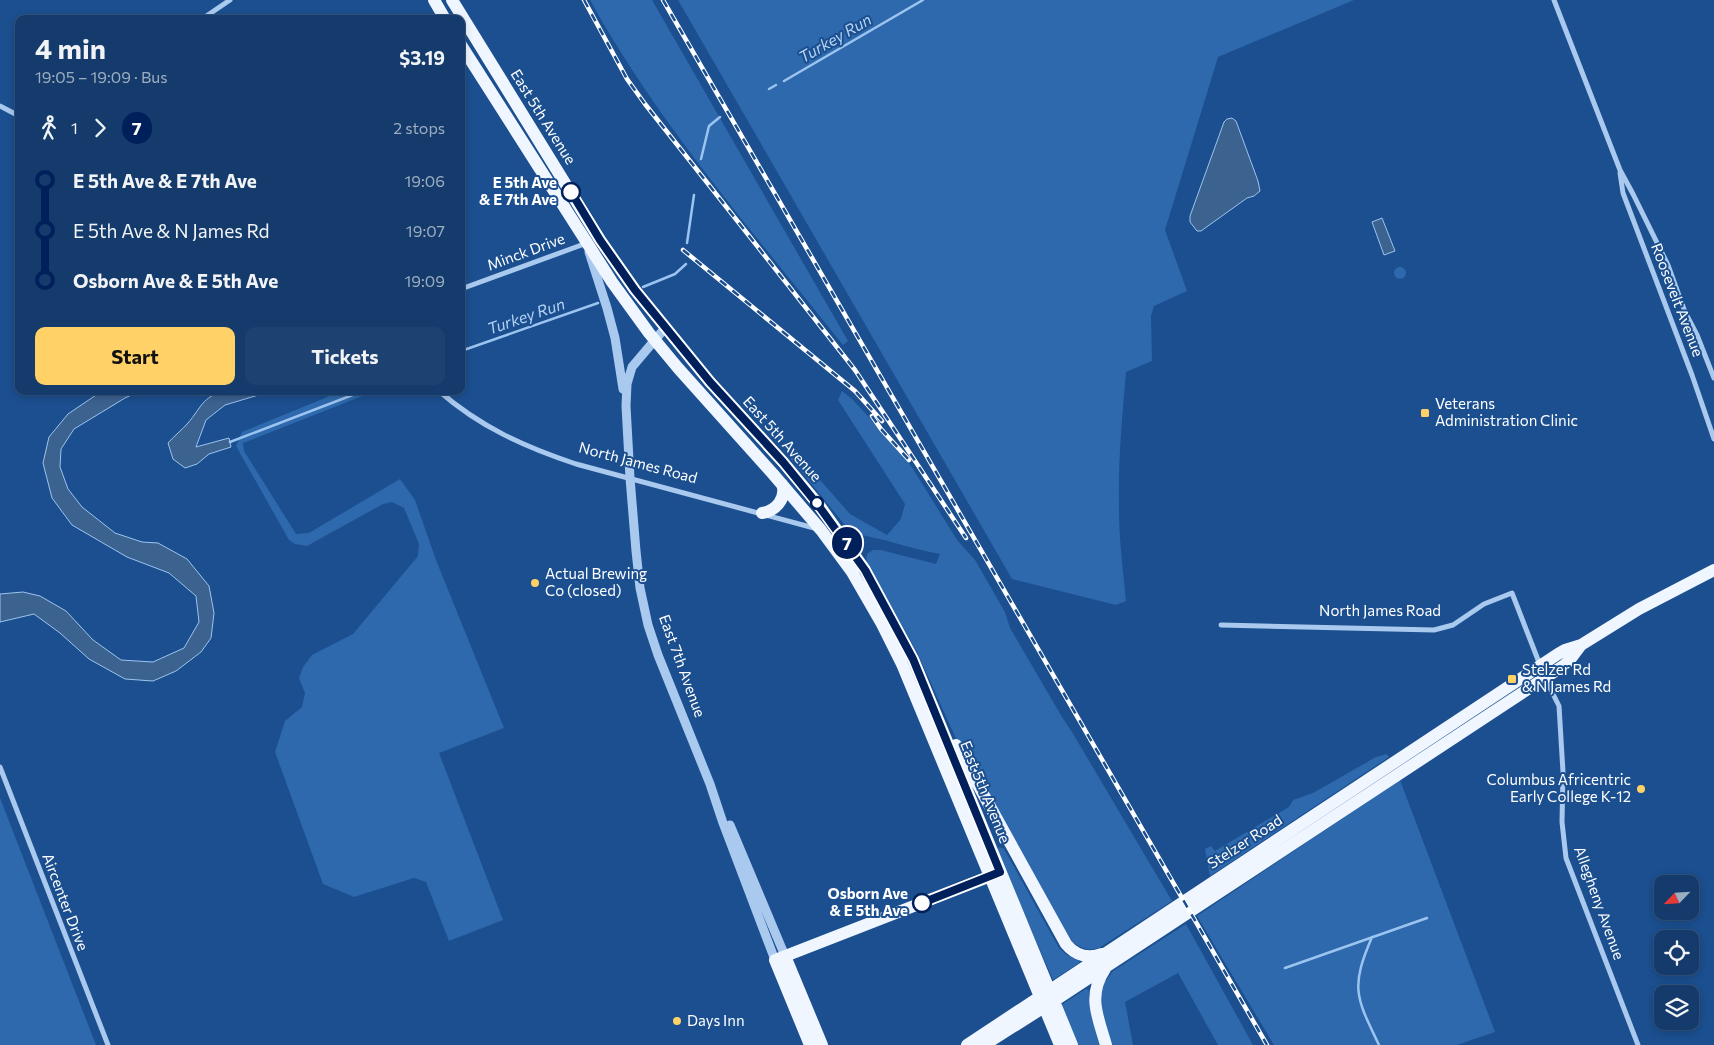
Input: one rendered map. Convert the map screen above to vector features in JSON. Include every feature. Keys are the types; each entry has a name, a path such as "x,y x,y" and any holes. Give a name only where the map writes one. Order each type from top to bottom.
{"main road":[{"path":"434,0 443,15"},
{"name":"East 5th Avenue","path":"452,0 461,15"},
{"name":"East 5th Avenue","path":"465,21 597,235 635,290 710,382 783,462 841,535 865,570 917,669 1060,1045"},
{"name":"East 5th Avenue","path":"465,51 612,282 655,340 782,484 821,530 852,572 896,652 1072,1045"},
{"path":"762,513 774,509 779,502 784,493 782,484"},
{"path":"1543,672 1565,650 1581,645 1624,618 1714,570"},
{"path":"917,669 962,756 1066,944 1076,952 1089,957 1112,955"},
{"name":"Stelzer Road","path":"984,1045 1026,1013 1112,955 1543,672"},
{"path":"780,958 995,875"},
{"path":"1106,1045 1097,1015 1095,999 1098,982 1112,955"},
{"name":"East 7th Avenue","path":"780,958 810,1045"},
{"name":"East 7th Avenue","path":"780,958 822,1045"},
{"name":"Stelzer Road","path":"967,1045 1026,1013"}],"street":[{"path":"208,15 230,0"},
{"name":"Roosevelt Avenue","path":"1554,0 1620,170 1668,265 1685,312 1697,335 1714,378"},
{"path":"0,106 15,114"},
{"name":"Roosevelt Avenue","path":"1620,170 1623,192 1714,439"},
{"name":"Minck Drive","path":"465,288 587,244 597,235"},
{"name":"East 7th Avenue","path":"587,244 613,333 626,406"},
{"name":"East 7th Avenue","path":"666,328 640,355 630,371 627,384 626,406 637,569 646,616 658,655 710,784 722,808 780,958"},
{"name":"North James Road","path":"444,395 454,404 502,435 548,455 841,535"},
{"name":"North James Road","path":"1221,624 1434,630 1453,625 1484,604 1512,593 1543,672"},
{"name":"Allegheny Avenue","path":"1543,672 1559,706 1563,772 1562,822 1566,858 1638,1045"},
{"name":"Aircenter Drive","path":"0,768 108,1045"}],"shaded area":[{"path":"590,0 652,0 848,341 843,345 742,220 677,135 617,46"},
{"path":"678,0 1354,0 1218,57 1165,230 1187,291 1154,306 1151,316 1152,361 1126,372 1119,492 1121,555 1126,601 1116,605 1012,579"},
{"path":"1232,118 1236,121 1260,191 1254,196 1247,198 1201,231 1197,231 1190,222 1190,216 1224,122"},
{"path":"1382,218 1395,251 1384,255 1372,222"},
{"path":"1398,267 1402,267 1406,273 1402,279 1398,279 1394,275 1394,271"},
{"path":"842,391 852,399 895,445 913,469 957,540 975,560 1005,612 1010,628 1172,901 1099,948 1083,948 1069,939 962,752 917,652 866,563 867,554 873,550 881,550 936,564 940,554 849,530 788,453 790,446 850,514 887,535 901,519 905,504 838,400"},
{"path":"96,395 131,395 74,429 61,449 60,467 68,489 82,507 115,533 142,542 158,543 187,559 209,586 214,613 211,638 201,652 176,671 153,681 125,679 89,659 60,633 34,614 0,622 0,594 23,592 40,596 66,611 93,640 121,660 153,662 184,648 199,622 196,596 169,573 127,557 72,525 52,498 43,463 49,437 68,414"},
{"path":"259,395 225,405 206,420 196,447 229,438 231,447 209,454 197,464 185,468 173,459 168,443 211,396"},
{"path":"332,395 365,395 243,443 244,451 296,534 309,533 400,479 415,500 436,560 504,728 439,753 503,920 449,941 426,882 414,878 354,897 323,884 275,752 285,721 302,707 305,693 299,678 303,667 312,655 353,634 418,556 419,544 404,508 392,502 383,504 307,546 295,544 289,540 236,446 242,432"},
{"path":"1387,754 1389,757 1210,876 1205,849 1211,846 1215,851 1289,807 1293,800 1313,793 1376,757"},
{"path":"1400,780 1495,1032 1457,1045 1274,1045 1197,916"},
{"path":"0,798 96,1045 0,1045"},
{"path":"999,847 1004,849 1059,948 1067,955 1079,960 1079,963 1053,980 997,851"},
{"path":"1186,924 1253,1045 1218,1045 1178,973 1125,1002 1133,1045 1111,1045 1101,1010 1100,997 1104,983 1113,971"},
{"path":"1086,989 1089,990 1092,1018 1100,1045 1078,1045 1061,1005"}],"waterway":[{"name":"Turkey Run","path":"784,81 923,0"},
{"name":"Turkey Run","path":"769,89 776,85"},
{"name":"Turkey Run","path":"701,159 709,126 720,117"},
{"name":"Turkey Run","path":"687,243 694,195"},
{"name":"Turkey Run","path":"643,287 675,274 686,264"},
{"name":"Turkey Run","path":"465,350 598,303"},
{"name":"Turkey Run","path":"230,442 353,395"},
{"path":"1285,968 1427,918"},
{"path":"1372,937 1365,954 1358,981 1361,1003 1379,1045"}],"railway":[{"path":"584,0 627,79 855,370 966,538"},
{"path":"663,0 1267,1045"},
{"path":"683,250 855,391 882,421"},
{"path":"872,416 909,460"}],"bus line":[{"name":"7","path":"571,192 600,240 635,290 710,382 783,462 841,535 865,570 900,632 913,659 1000,872 922,903"}],"place":[{"name":"E 5th Ave & E 7th Ave","path":"571,192"},
{"name":"Veterans Administration Clinic","path":"1425,413"},
{"name":"Actual Brewing Co (closed)","path":"535,583"},
{"name":"Stelzer Rd & N James Rd","path":"1512,679"},
{"name":"Columbus Africentric Early College K-12","path":"1641,789"},
{"name":"Osborn Ave & E 5th Ave","path":"922,903"},
{"name":"Days Inn","path":"677,1021"}]}
